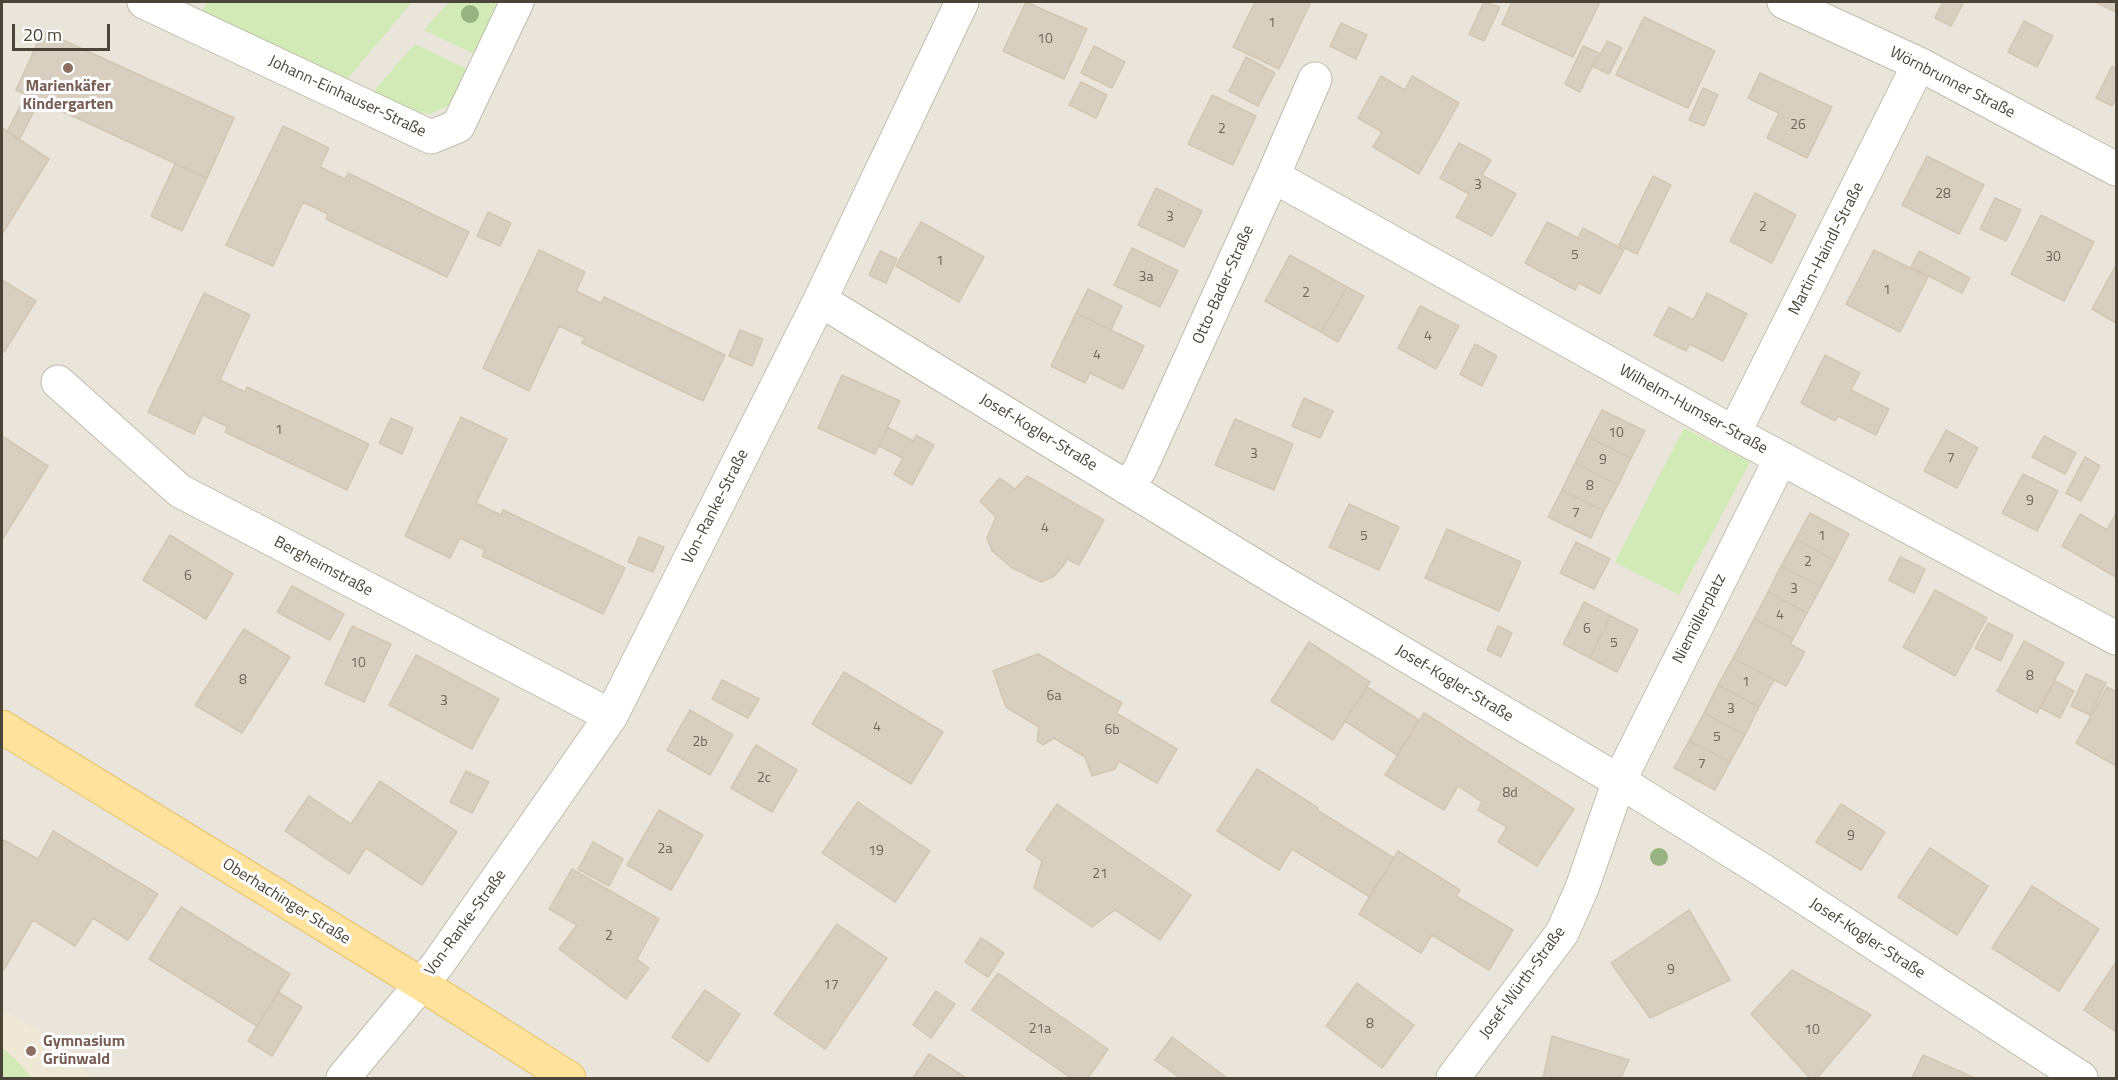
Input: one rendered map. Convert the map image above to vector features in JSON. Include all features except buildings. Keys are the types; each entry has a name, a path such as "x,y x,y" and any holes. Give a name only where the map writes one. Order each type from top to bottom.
{"main road":[{"name":"Oberhachinger Straße","path":"2,727 421,984 569,1078"}],"street":[{"name":"Johann-Einhauser-Straße","path":"144,2 431,137 458,126 517,2"},
{"name":"Von-Ranke-Straße","path":"343,1078 438,964 611,716 820,300 962,2"},
{"name":"Wörnbrunner Straße","path":"1784,2 1919,64 2116,169"},
{"name":"Martin-Haindl-Straße","path":"1734,433 1919,64"},
{"name":"Otto-Bader-Straße","path":"1127,488 1140,469 1315,79"},
{"name":"Wilhelm-Humser-Straße","path":"1273,176 1734,433 2116,638"},
{"name":"Josef-Kogler-Straße","path":"820,300 1275,578 1619,781 1762,870 2081,1078"},
{"name":"Bergheimstraße","path":"58,382 180,491 611,716"},
{"name":"Niemöllerplatz","path":"1619,781 1781,458"},
{"name":"Josef-Würth-Straße","path":"1453,1078 1562,933 1582,888 1619,781"}],"shaded area":[{"path":"2,2 2116,2 2116,1078 2,1078"},
{"name":"Gymnasium Grünwald","path":"2,1010 40,1031 93,1078 2,1078"}],"green space":[{"path":"207,2 412,2 344,83 201,11"},
{"path":"449,2 500,2 476,55 424,30"},
{"path":"415,44 469,70 452,104 430,114 412,111 372,93"},
{"path":"1684,428 1750,462 1679,595 1615,562"},
{"path":"2,1047 16,1060 32,1078 2,1078"}],"place":[{"name":"Marienkäfer Kindergarten","path":"68,68"},
{"name":"Gymnasium Grünwald","path":"31,1051"}]}
